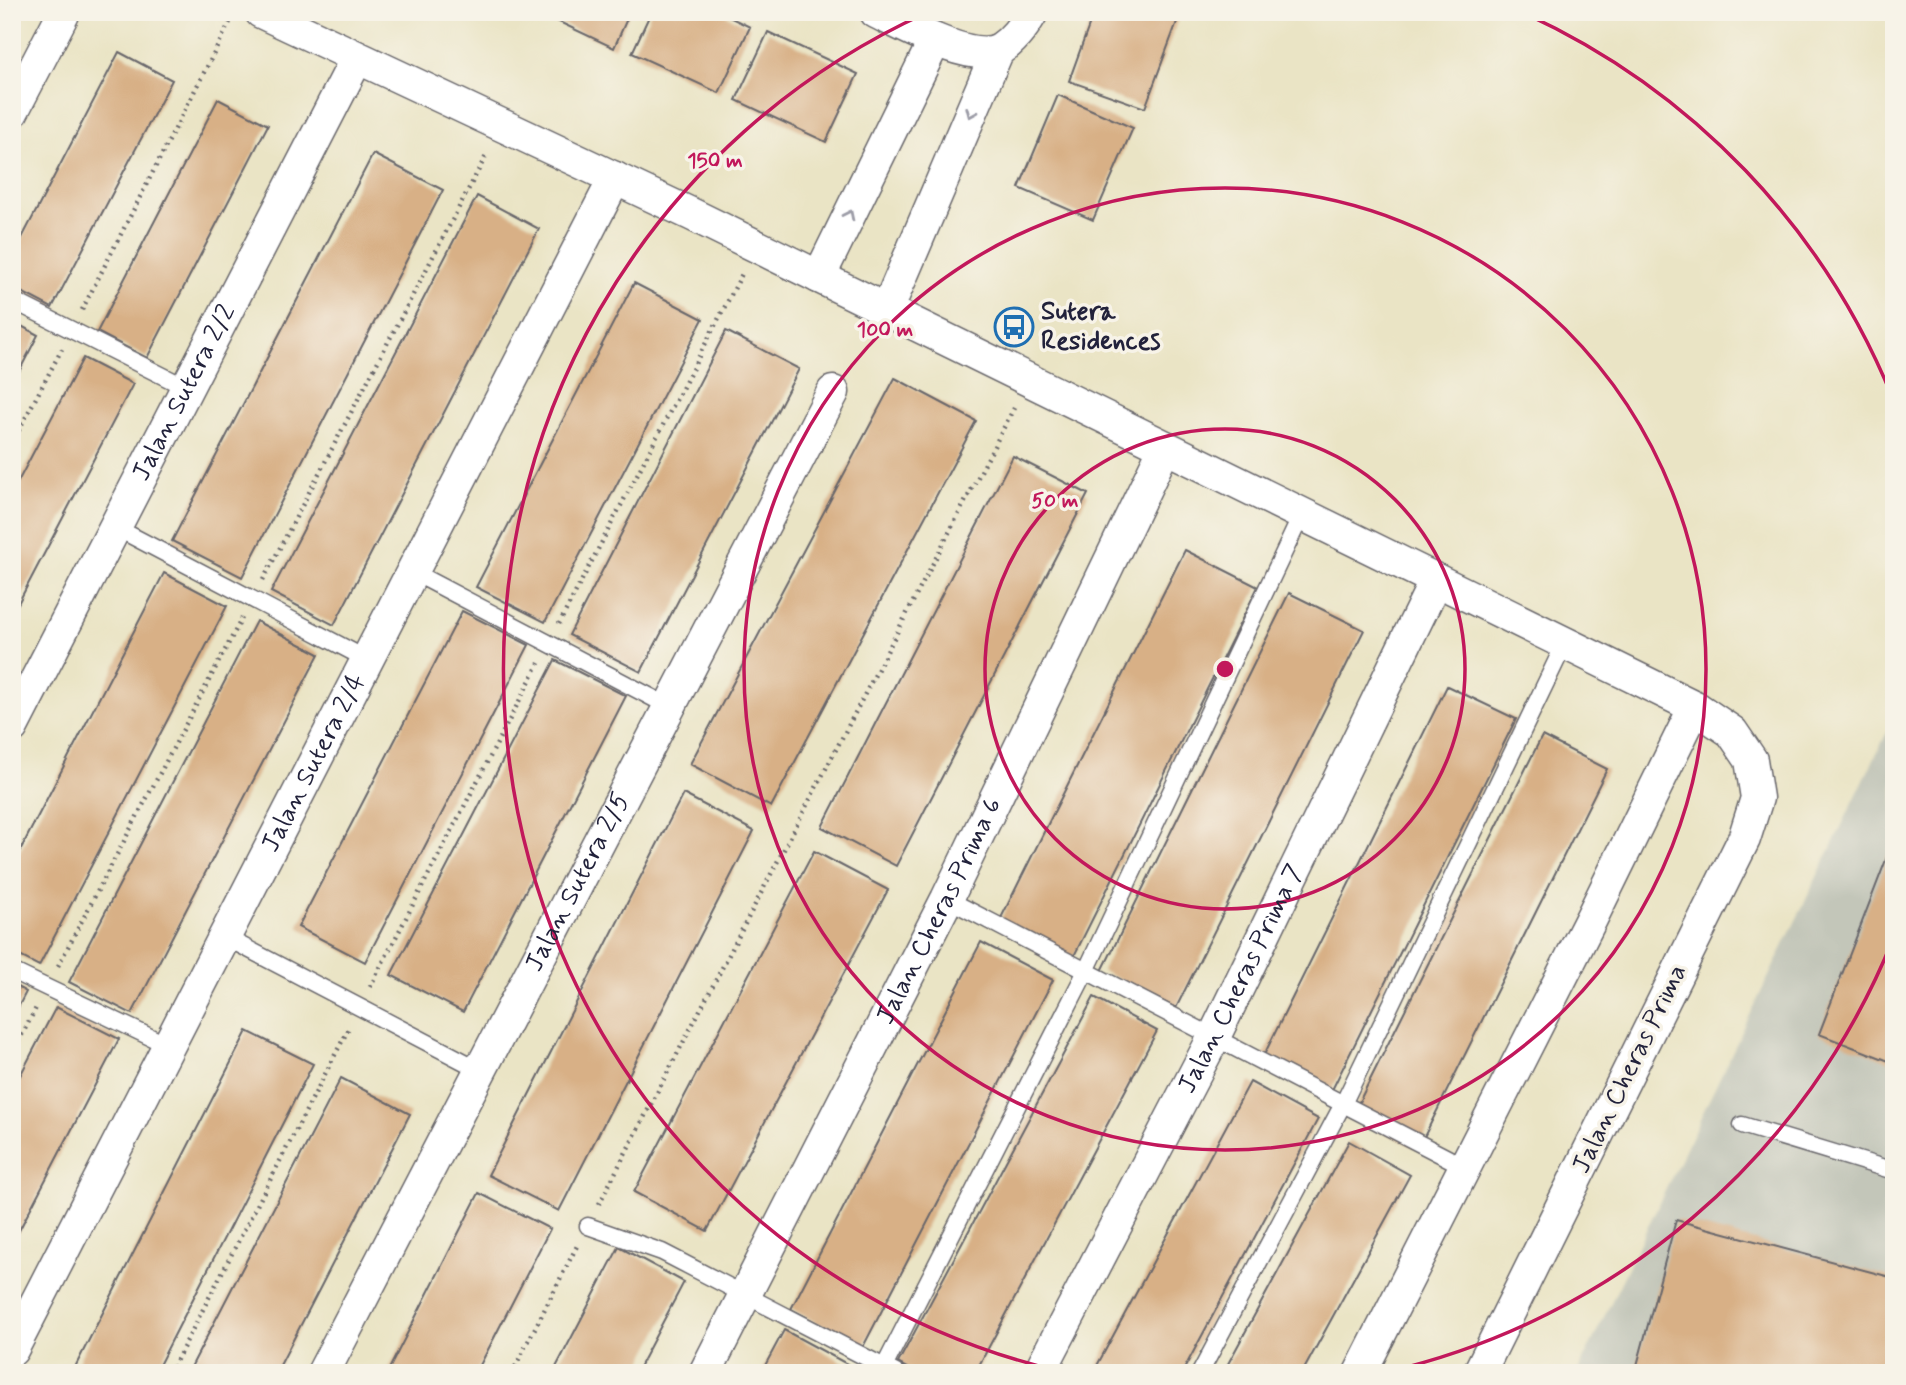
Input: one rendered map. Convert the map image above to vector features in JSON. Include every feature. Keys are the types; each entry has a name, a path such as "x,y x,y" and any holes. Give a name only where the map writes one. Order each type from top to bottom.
{"street":[{"path":"261,12 756,246 1695,707 1591,919 1360,1373"},
{"path":"876,12 935,40 968,52 998,50"},
{"path":"887,310 998,50 1023,29 1032,12"},
{"path":"12,112 63,14"},
{"path":"819,277 935,40"},
{"name":"Jalan Sutera 2/2","path":"12,727 357,58"},
{"name":"Jalan Sutera 2/4","path":"12,1350 615,178"},
{"name":"Jalan Sutera 2/5","path":"323,1373 833,392"},
{"name":"Jalan Cheras Prima 6","path":"705,1373 947,899 1165,447"},
{"name":"Jalan Cheras Prima 7","path":"1039,1373 1213,1037 1436,580"},
{"name":"Jalan Cheras Prima","path":"1479,1373 1744,839 1757,798 1751,760 1732,732 1695,707"}],"lane":[{"path":"12,300 187,388"},
{"path":"588,1226 662,1252 887,1371 1086,971 1302,514"},
{"path":"115,527 368,660"},
{"path":"413,572 670,706"},
{"path":"1200,1373 1343,1104 1565,643"},
{"path":"947,899 1465,1167"},
{"path":"225,937 480,1070"},
{"path":"12,971 169,1046"},
{"path":"1742,1125 1894,1171"}],"path":[{"path":"12,443 236,12"},
{"path":"170,1373 756,246"},
{"path":"512,1373 1028,379"}],"shaded area":[{"path":"1893,607 1894,1373 1577,1373 1888,730"}],"building":[{"path":"538,12 630,12 614,48"},
{"path":"651,12 719,12 750,27 719,93 632,53"},
{"path":"1094,12 1159,12 1178,19 1145,108 1069,81"},
{"path":"768,32 858,74 826,142 736,100"},
{"path":"119,52 172,80 52,308 12,287 12,257"},
{"path":"1058,95 1133,128 1093,220 1019,188"},
{"path":"218,99 268,125 147,358 97,332"},
{"path":"373,154 443,190 242,577 172,541"},
{"path":"477,196 539,229 334,625 271,592"},
{"path":"634,283 703,319 545,622 476,587"},
{"path":"12,321 38,335 12,385"},
{"path":"726,331 799,369 641,672 569,635"},
{"path":"83,358 133,384 12,615 12,493"},
{"path":"895,378 976,421 771,807 690,764"},
{"path":"1013,456 1088,494 896,866 822,827"},
{"path":"1185,550 1258,587 1073,958 1000,920"},
{"path":"164,573 227,606 39,966 12,952 12,866"},
{"path":"1289,593 1364,630 1176,1008 1102,971"},
{"path":"462,611 529,645 365,962 298,927"},
{"path":"256,621 319,654 132,1014 69,982"},
{"path":"555,660 626,696 463,1012 391,975"},
{"path":"1447,686 1516,719 1328,1098 1259,1065"},
{"path":"1542,736 1607,769 1418,1149 1352,1116"},
{"path":"683,794 754,831 559,1211 488,1175"},
{"path":"1894,839 1894,1063 1819,1034"},
{"path":"814,851 888,890 707,1231 634,1192"},
{"path":"981,942 1053,980 863,1347 791,1309"},
{"path":"12,984 26,992 12,1019"},
{"path":"1094,997 1157,1031 975,1373 916,1373 898,1363"},
{"path":"56,1007 119,1039 12,1244 12,1091"},
{"path":"247,1031 313,1064 155,1373 72,1373"},
{"path":"341,1078 410,1114 276,1373 188,1373"},
{"path":"1250,1082 1318,1119 1182,1373 1093,1373"},
{"path":"1349,1141 1410,1175 1302,1373 1223,1373"},
{"path":"479,1193 550,1229 476,1373 387,1373"},
{"path":"1676,1220 1894,1278 1894,1373 1635,1373"},
{"path":"619,1247 684,1282 636,1373 553,1373"},
{"path":"784,1330 860,1371 859,1373 761,1373"}],"place":[{"name":"Sutera Residences","path":"1014,327"}]}
